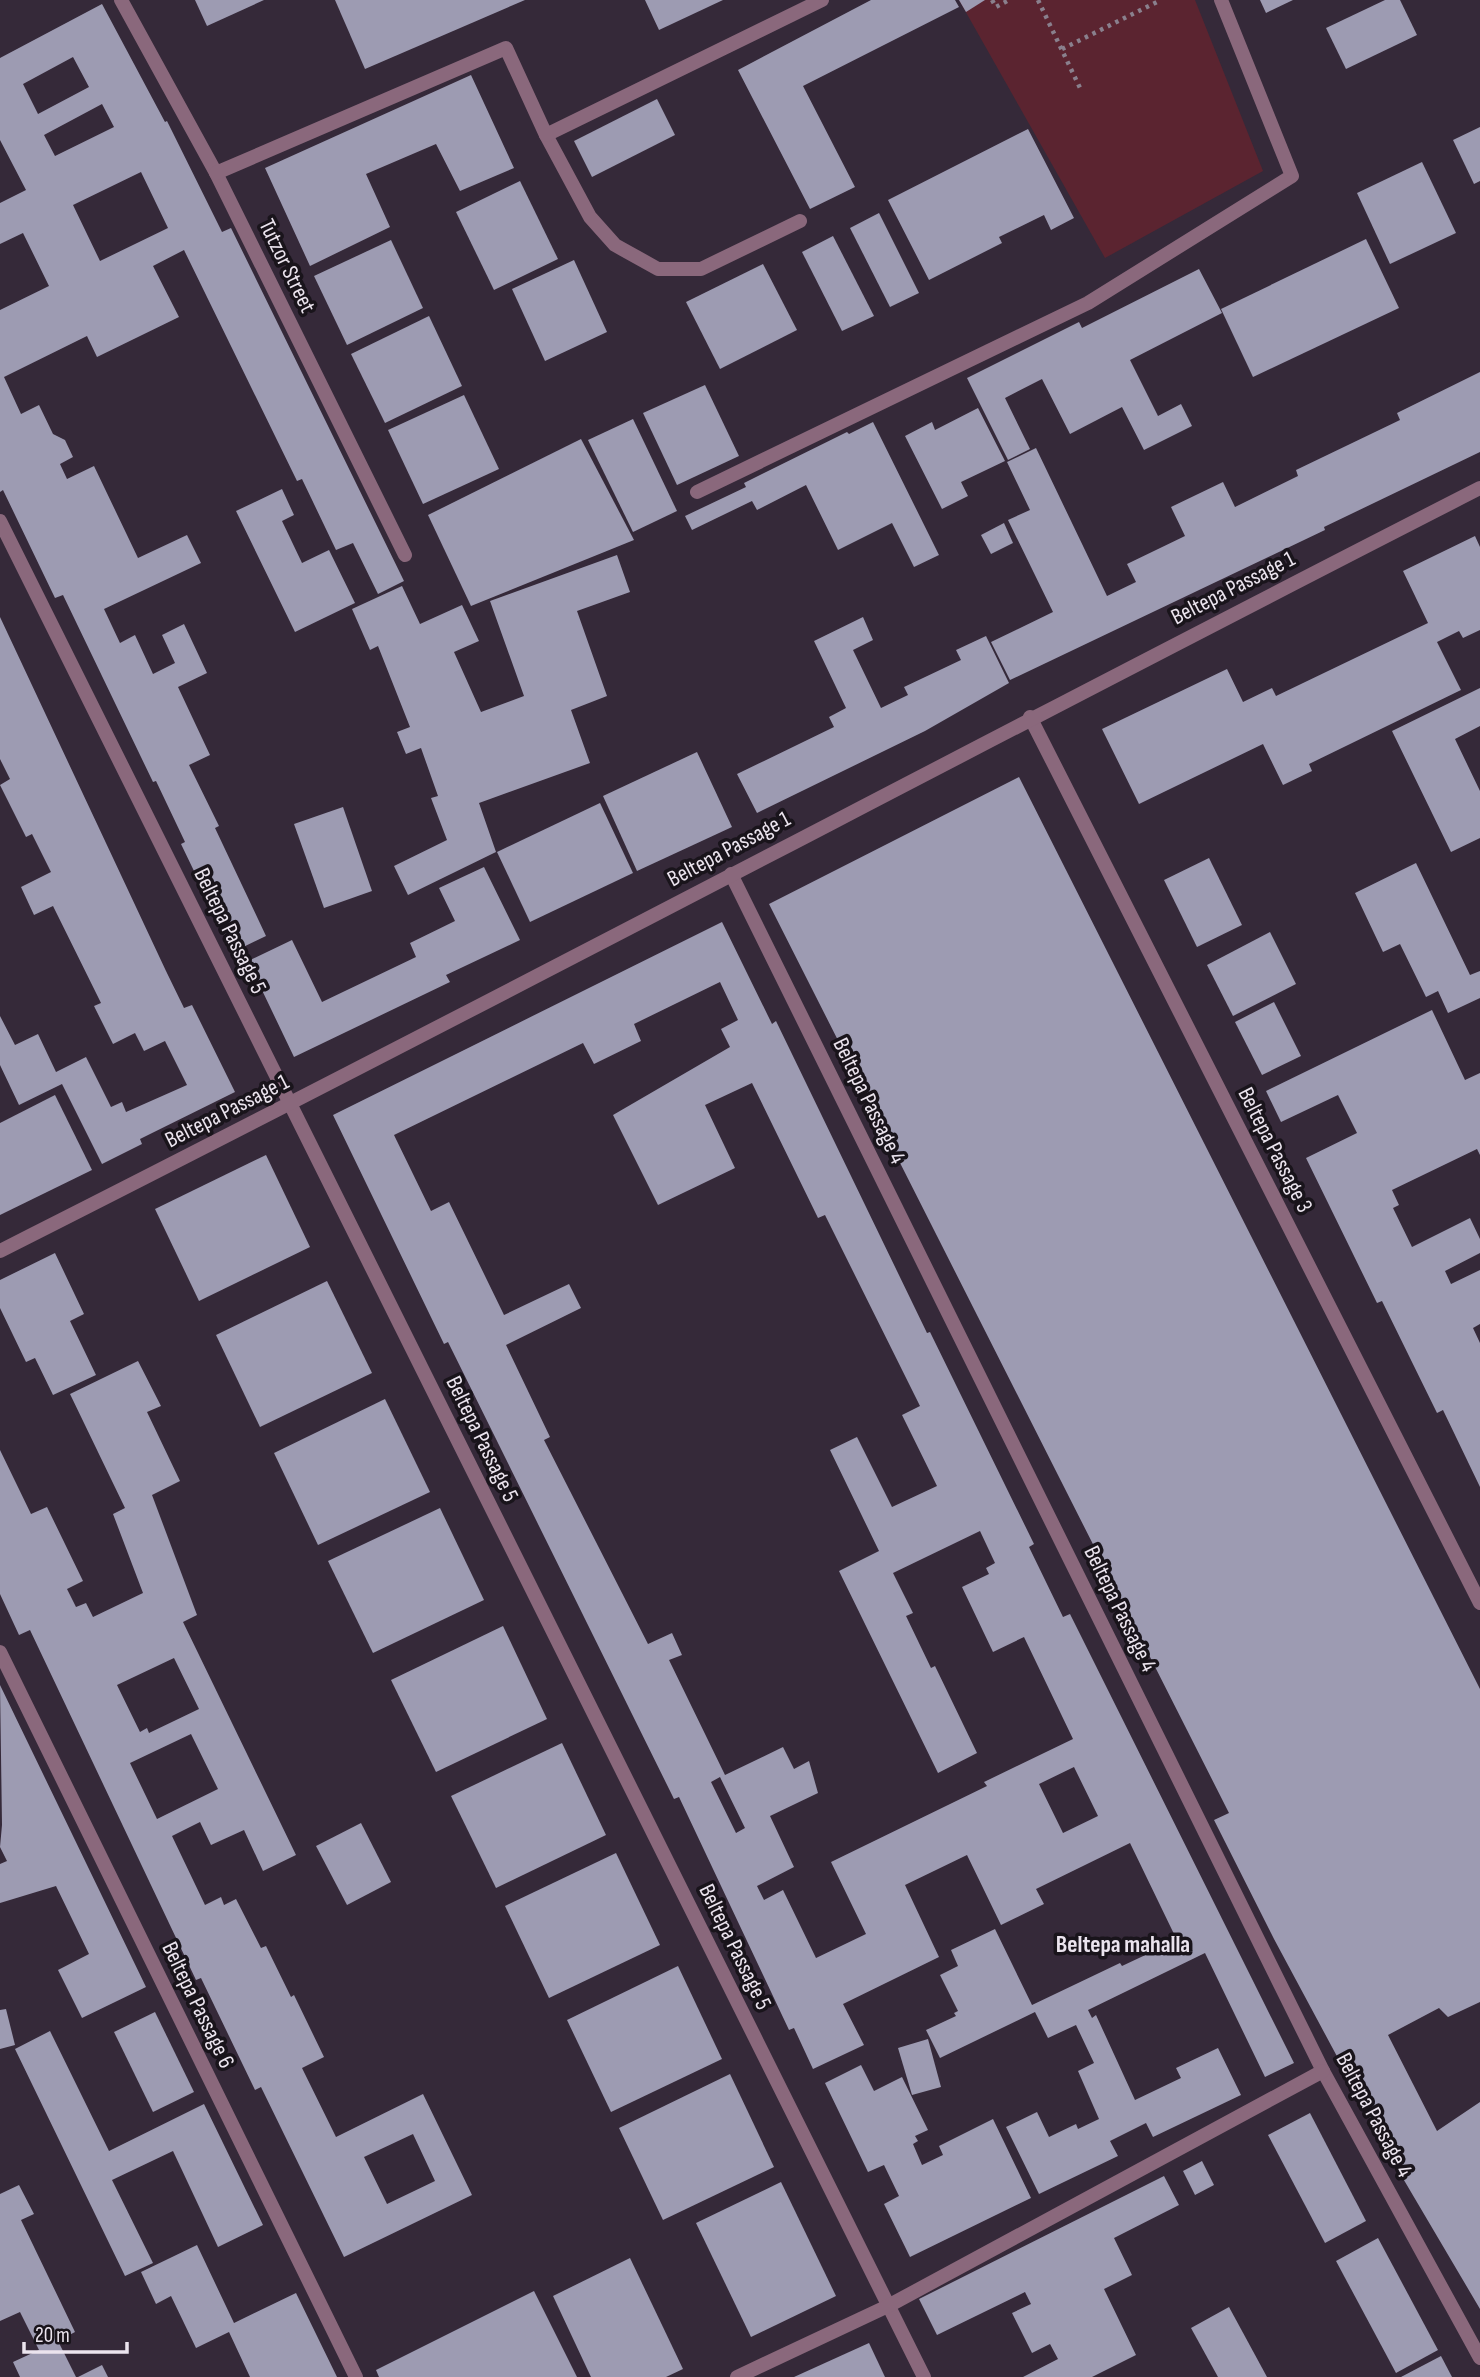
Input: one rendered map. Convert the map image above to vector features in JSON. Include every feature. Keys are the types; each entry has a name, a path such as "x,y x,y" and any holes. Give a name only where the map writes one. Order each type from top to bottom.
{"street":[{"name":"Tutzor Street","path":"121,0 216,173 405,555"},
{"path":"546,135 822,0"},
{"path":"697,492 1088,303 1292,176 1221,0"},
{"path":"216,173 506,48 546,135 590,217 615,245 658,269 701,269 800,220"},
{"name":"Beltepa Passage 1","path":"0,1251 290,1105 731,873 1480,488"},
{"name":"Beltepa Passage 5","path":"0,521 924,2377"},
{"name":"Beltepa Passage 3","path":"1030,718 1480,1604"},
{"name":"Beltepa Passage 4","path":"731,873 1323,2071 1480,2358"},
{"name":"Beltepa Passage 6","path":"0,1653 356,2377"},
{"path":"737,2377 888,2306 1323,2071"}],"path":[{"path":"992,0 996,7 1009,0"},
{"path":"1038,0 1081,90"},
{"path":"1062,50 1161,0"}],"shaded area":[{"path":"959,0 1195,0 1263,171 1105,258"}],"building":[{"path":"195,0 264,0 207,26"},
{"path":"335,0 525,0 365,69"},
{"path":"645,0 723,0 659,30"},
{"path":"871,0 955,0 959,7 803,86 855,187 810,209 738,70"},
{"path":"959,0 985,0 966,12"},
{"path":"1260,0 1293,0 1266,13"},
{"path":"1385,0 1400,0 1417,35 1346,69 1326,28"},
{"path":"102,4 165,122 167,121 222,232 231,228 404,581 378,594 353,543 336,550 302,479 297,481 184,250 153,266 179,317 97,357 87,336 4,377 21,414 39,405 53,434 65,440 73,457 60,464 67,479 94,466 138,558 187,535 201,563 104,609 120,643 135,635 153,674 175,663 162,635 184,624 207,673 178,687 210,755 189,765 219,826 215,828 266,936 233,952 181,844 185,842 156,781 153,782 63,595 55,598 3,490 0,492 0,310 49,286 23,233 0,244 0,203 26,190 0,140 0,58","holes":["73,57 89,87 38,114 23,84","102,104 114,127 55,156 44,135","141,172 168,228 100,261 73,205"]},
{"path":"471,75 514,168 460,191 436,144 366,174 390,227 310,266 265,168"},
{"path":"657,99 675,135 592,177 574,141"},
{"path":"1480,127 1480,181 1474,184 1453,140"},
{"path":"1028,129 1074,218 1051,230 1044,215 999,237 1002,243 929,280 888,200"},
{"path":"1422,162 1456,233 1390,264 1357,193"},
{"path":"520,181 558,259 494,290 456,212"},
{"path":"879,213 919,293 890,307 850,228"},
{"path":"833,236 874,316 842,331 802,252"},
{"path":"1366,239 1399,308 1253,377 1221,309"},
{"path":"391,240 423,308 347,345 314,276"},
{"path":"574,260 607,332 545,361 512,289"},
{"path":"763,264 797,330 720,369 686,302"},
{"path":"1199,269 1222,313 1130,360 1158,416 1181,404 1192,426 1144,450 1122,407 1070,434 1042,379 1005,398 1030,449 1008,460 967,378 1079,322 1082,328"},
{"path":"429,316 462,386 385,423 351,354"},
{"path":"1480,372 1480,452 1324,527 1325,530 1010,680 991,642 1053,612 1008,520 1030,510 1007,462 1036,448 1107,596 1136,582 1127,564 1185,536 1171,507 1223,482 1235,507 1298,476 1296,470 1400,420 1397,413"},
{"path":"705,385 739,456 677,485 643,413"},
{"path":"464,395 499,469 423,504 388,430"},
{"path":"978,408 1005,461 961,482 968,496 942,509 905,436 932,422 935,430"},
{"path":"633,419 677,511 633,532 588,440"},
{"path":"873,422 939,555 914,567 892,523 838,550 806,485 757,510 752,501 692,530 685,516 746,487 744,483"},
{"path":"581,439 634,540 471,606 428,515"},
{"path":"282,489 294,515 282,521 302,563 329,550 355,603 295,632 236,511"},
{"path":"1004,523 1013,543 991,554 981,535"},
{"path":"1475,536 1480,547 1480,630 1463,638 1459,631 1437,642 1461,690 1309,764 1312,771 1283,785 1263,744 1139,804 1102,729 1227,669 1243,702 1272,688 1276,696 1428,623 1403,571"},
{"path":"617,555 630,592 577,611 607,696 571,710 590,763 479,803 496,852 408,895 394,866 447,840 431,798 438,796 421,748 406,754 397,732 410,727 378,646 370,650 352,609 402,586 420,624 462,605 479,641 454,652 481,712 524,696 490,601"},
{"path":"0,617 184,1008 192,1005 235,1092 140,1139 142,1144 102,1164 62,1084 19,1105 0,1065 0,1016 15,1045 38,1034 56,1072 86,1057 111,1107 122,1102 126,1112 187,1085 165,1041 144,1051 135,1033 113,1044 94,1006 101,1003 53,906 34,915 21,887 51,872 32,834 26,837 0,785 10,779 0,759"},
{"path":"863,617 873,640 853,650 881,708 908,695 904,687 961,660 956,650 986,636 1009,683 925,731 757,813 737,774 834,727 829,717 846,708 814,641"},
{"path":"1480,688 1480,726 1455,739 1480,791 1480,838 1451,852 1392,731"},
{"path":"697,752 732,827 637,871 603,796"},
{"path":"1019,777 1480,1689 1480,2002 1448,2017 1439,2008 1388,2035 1437,2131 1480,2102 1480,2309 1398,2170 1274,1939 1214,1820 1229,1813 769,904"},
{"path":"600,803 633,873 530,922 497,852"},
{"path":"343,807 372,891 324,908 294,824"},
{"path":"1209,858 1242,925 1197,947 1164,880"},
{"path":"1416,863 1470,975 1480,971 1480,998 1448,1013 1438,991 1426,997 1400,944 1383,952 1355,893"},
{"path":"484,867 520,940 446,975 450,982 294,1057 248,961 292,940 322,1002 416,957 410,943 455,921 439,888"},
{"path":"722,922 772,1024 776,1021 927,1333 930,1332 1034,1544 1029,1547 1063,1617 1070,1614 1294,2063 1265,2077 1205,1953 1088,2010 1092,2018 1096,2015 1135,2100 1181,2078 1176,2068 1218,2048 1241,2095 1153,2137 1146,2123 1110,2141 1118,2156 1039,2194 1006,2127 1037,2112 1049,2137 1076,2124 1078,2129 1099,2119 1078,2071 1094,2063 1076,2025 1048,2038 1035,2012 940,2058 926,2030 956,2016 954,2013 958,2011 940,1975 958,1966 951,1950 995,1929 1032,2005 1120,1963 1122,1966 1156,1950 1153,1944 1174,1934 1130,1843 1036,1889 1044,1904 1001,1925 967,1855 905,1885 939,1957 843,2004 864,2045 813,2069 794,2028 789,2030 679,1797 674,1799 448,1342 444,1344 333,1115","holes":["720,982 738,1020 721,1029 730,1047 613,1115 658,1205 735,1168 705,1105 752,1083 818,1218 825,1215 920,1406 902,1415 937,1486 892,1507 857,1437 830,1450 879,1551 839,1571 938,1773 977,1753 935,1666 931,1668 906,1616 913,1613 893,1573 980,1531 995,1563 986,1568 989,1574 962,1587 993,1652 1024,1637 1073,1739 984,1782 987,1786 831,1862 866,1934 816,1958 783,1890 764,1900 757,1886 794,1867 770,1816 818,1793 809,1761 794,1769 783,1747 725,1775 669,1660 682,1655 672,1633 648,1644 544,1440 550,1437 506,1345 581,1308 569,1284 504,1315 449,1202 431,1211 394,1135 583,1043 594,1064 641,1041 634,1024","1074,1767 1098,1816 1063,1833 1039,1784","720,1777 745,1828 736,1833 711,1782"]},
{"path":"1270,932 1296,984 1233,1016 1207,965"},
{"path":"1274,1002 1301,1056 1262,1075 1235,1022"},
{"path":"1432,1010 1465,1080 1480,1073 1480,1155 1477,1149 1392,1190 1399,1205 1393,1208 1412,1247 1470,1218 1480,1239 1480,1253 1445,1271 1451,1284 1480,1270 1480,1324 1473,1328 1480,1343 1480,1487 1443,1410 1437,1413 1382,1301 1377,1303 1306,1158 1357,1133 1338,1095 1281,1122 1266,1091"},
{"path":"55,1095 92,1170 0,1215 0,1123"},
{"path":"266,1155 310,1247 199,1301 155,1209"},
{"path":"55,1253 84,1314 70,1321 96,1375 53,1395 35,1358 26,1362 0,1308 0,1280"},
{"path":"327,1281 372,1373 260,1427 216,1335"},
{"path":"138,1361 161,1406 147,1412 180,1481 152,1495 197,1615 183,1622 296,1855 263,1871 244,1830 211,1845 200,1822 172,1836 205,1905 221,1897 224,1905 236,1899 261,1948 266,1946 291,1997 294,1995 324,2057 302,2068 336,2137 423,2094 472,2195 344,2257 261,2087 255,2090 201,1978 196,1980 30,1630 19,1635 0,1594 0,1450 31,1514 47,1507 83,1581 67,1589 76,1607 86,1603 93,1617 143,1593 113,1514 125,1508 70,1394","holes":["174,1658 199,1709 149,1733 147,1728 140,1732 117,1685","191,1734 218,1789 157,1819 130,1763","413,2134 435,2181 387,2204 364,2157"]},
{"path":"385,1399 430,1492 318,1545 274,1453"},
{"path":"440,1508 484,1600 373,1653 328,1561"},
{"path":"503,1626 547,1719 436,1772 391,1680"},
{"path":"0,1685 146,1987 82,2018 58,1970 89,1954 56,1886 0,1903 0,1864 7,1861 0,1847"},
{"path":"562,1743 606,1835 496,1888 451,1796"},
{"path":"361,1823 391,1882 347,1905 316,1846"},
{"path":"616,1853 660,1945 549,1998 505,1906"},
{"path":"678,1966 722,2059 611,2112 567,2020"},
{"path":"6,2009 15,2045 0,2049 0,2010"},
{"path":"155,2012 194,2092 153,2112 114,2032"},
{"path":"50,2031 109,2151 204,2104 263,2225 218,2247 173,2151 112,2180 153,2263 125,2276 15,2049"},
{"path":"928,2039 941,2087 912,2095 898,2048"},
{"path":"861,2065 874,2091 902,2077 928,2130 915,2136 918,2141 913,2144 922,2165 943,2155 939,2146 993,2119 1031,2198 910,2257 884,2204 899,2196 884,2165 868,2172 825,2083"},
{"path":"730,2074 774,2167 663,2220 619,2128"},
{"path":"1310,2113 1366,2221 1325,2243 1268,2135"},
{"path":"1202,2161 1214,2185 1195,2195 1183,2171"},
{"path":"1164,2176 1179,2205 1114,2238 1132,2275 1104,2289 1136,2355 1092,2377 1023,2377 1058,2359 1050,2344 1032,2353 1012,2313 1031,2304 1025,2292 937,2335 919,2299"},
{"path":"781,2182 836,2296 751,2337 696,2223"},
{"path":"19,2185 34,2214 21,2220 75,2332 58,2341 76,2377 20,2377 13,2362 39,2350 20,2312 0,2321 0,2194"},
{"path":"1378,2238 1438,2350 1396,2373 1336,2261"},
{"path":"197,2245 234,2323 296,2293 337,2377 250,2377 229,2332 196,2348 171,2296 156,2304 141,2272"},
{"path":"630,2258 683,2369 666,2377 591,2377 553,2296"},
{"path":"534,2291 577,2377 379,2377 376,2370"},
{"path":"1229,2307 1267,2377 1218,2377 1191,2328"},
{"path":"869,2343 885,2377 794,2377"},
{"path":"1441,2356 1452,2377 1401,2377"},
{"path":"102,2365 108,2377 78,2377"}],"district":[{"name":"Beltepa mahalla","path":"1123,1944"}]}
